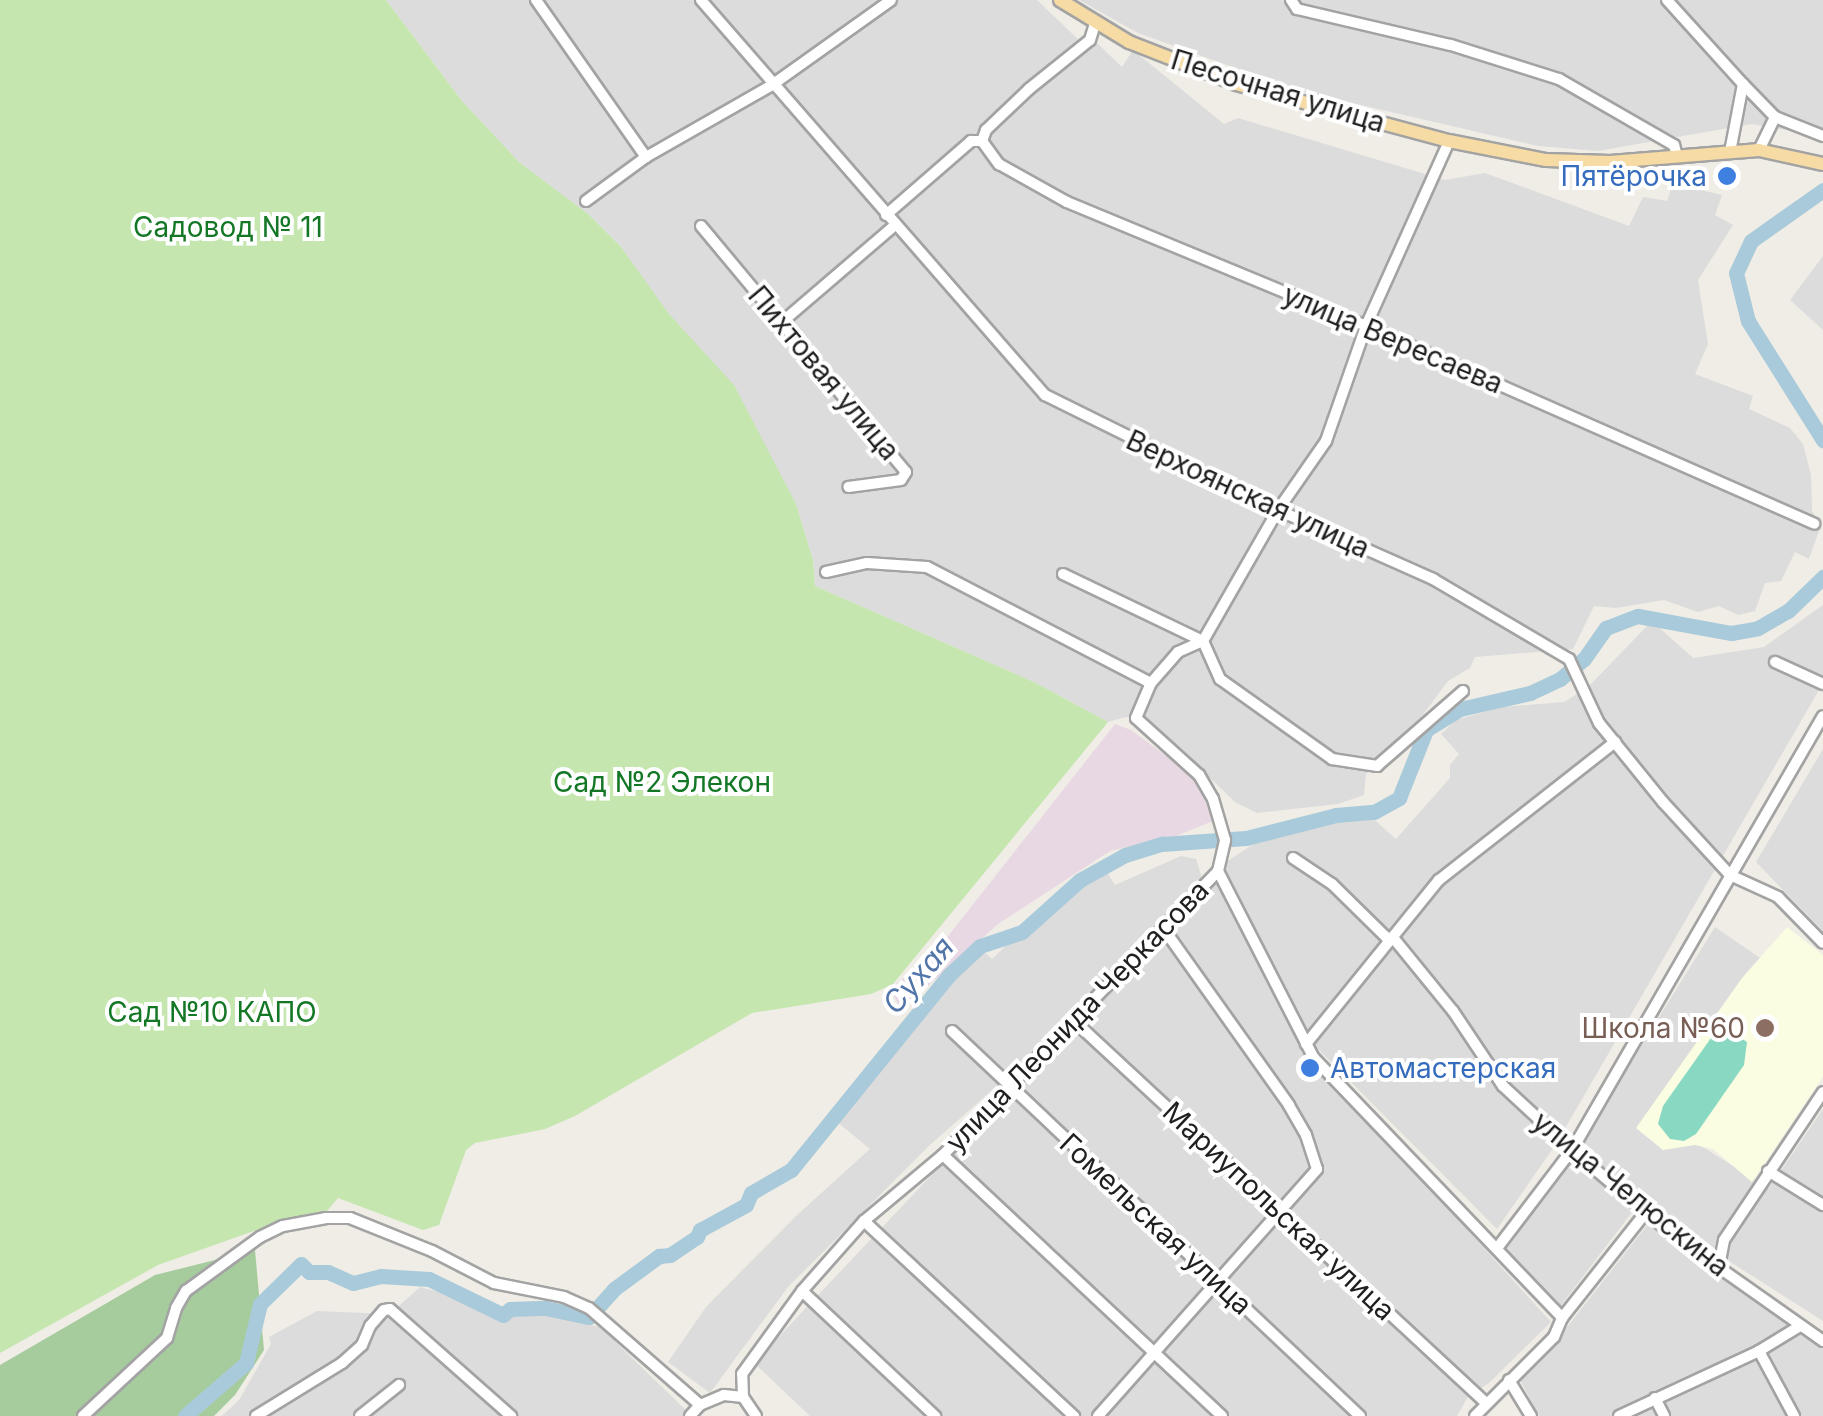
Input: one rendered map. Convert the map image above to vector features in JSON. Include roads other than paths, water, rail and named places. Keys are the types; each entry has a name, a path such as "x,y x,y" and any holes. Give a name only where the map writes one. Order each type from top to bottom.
{"main road":[{"name":"Песочная улица","path":"1060,0 1096,24 1236,84 1450,142 1546,160 1610,162 1759,150 1823,164"}],"street":[{"path":"536,0 646,157"},
{"name":"Верхоянская улица","path":"701,0 1045,395 1278,510 1433,579 1568,660 1615,742 1730,875 1778,898 1823,943"},
{"path":"586,201 646,157 772,85 891,0"},
{"path":"1292,0 1296,10 1451,46 1559,79 1674,145 1676,156"},
{"path":"1667,0 1776,117 1823,136"},
{"path":"886,214 971,141 982,141 986,130 1028,89 1090,40 1096,24"},
{"path":"1730,152 1743,84"},
{"path":"1759,150 1776,117"},
{"name":"улица Вересаева","path":"982,141 999,164 1067,202 1366,326 1814,524"},
{"path":"826,572 868,563 927,567 1151,683 1178,652 1202,641 1278,510 1326,441 1366,326 1450,142"},
{"path":"782,322 895,225"},
{"name":"Пихтовая улица","path":"700,226 906,472 901,480 848,487"},
{"path":"1063,574 1202,641 1220,680 1332,758 1377,766 1463,691"},
{"path":"1775,662 1823,684"},
{"name":"улица Леонида Черкасова","path":"742,1397 742,1374 748,1360 802,1290 864,1221 943,1155 1218,871 1224,852 1223,830 1199,774 1136,718 1151,683"},
{"path":"1498,1247 1572,1150 1823,716"},
{"path":"1306,1044 1395,940 1439,880 1615,742"},
{"name":"улица Челюскина","path":"1293,858 1332,884 1395,940 1452,1011 1504,1086 1572,1150 1646,1212 1823,1341"},
{"path":"1218,871 1312,1057 1356,1098 1439,1194 1498,1247 1562,1318"},
{"path":"1098,1416 1316,1169 1306,1135 1289,1105 1163,928"},
{"name":"Мариупольская улица","path":"1073,1020 1485,1402"},
{"name":"Гомельская улица","path":"952,1031 1360,1416"},
{"path":"1719,1266 1724,1240 1823,1092"},
{"path":"943,1155 1222,1416"},
{"path":"1768,1170 1823,1205"},
{"path":"1475,1416 1554,1337 1562,1318 1646,1212"},
{"path":"83,1416 167,1338 186,1291 260,1237 283,1226 350,1218 432,1251 494,1283 564,1297 590,1308 700,1405"},
{"path":"864,1221 1074,1416"},
{"path":"802,1290 934,1416"},
{"path":"256,1416 342,1363 362,1345 377,1318 390,1309 510,1416"},
{"path":"1619,1416 1759,1351 1800,1326"},
{"path":"1759,1351 1794,1416"},
{"path":"1509,1380 1531,1416"},
{"path":"360,1416 400,1385"},
{"path":"690,1416 700,1405 724,1395 742,1397 756,1416"},
{"path":"1655,1398 1664,1416"}],"waterway":[{"name":"Сухая","path":"1823,190 1751,241 1736,273 1748,321 1823,440"},
{"name":"Сухая","path":"185,1416 246,1363 260,1304 301,1264 309,1272 328,1272 353,1283 381,1276 429,1279 503,1315 510,1309 545,1308 589,1317 614,1289 659,1256 670,1255 697,1237 700,1230 746,1205 751,1193 791,1170 950,974 980,946 1022,932 1080,880 1125,855 1162,844 1246,838 1336,815 1374,812 1399,798 1426,730 1460,709 1530,693 1560,679 1584,659 1606,628 1638,616 1731,633 1758,628 1788,611 1823,577"}],"place":[{"name":"Пятёрочка","path":"1727,176"},
{"name":"Школа №60","path":"1765,1028"},
{"name":"Автомастерская","path":"1310,1068"}],"park label":[{"name":"Садовод № 11","path":"228,227"},
{"name":"Сад №2 Элекон","path":"662,782"},
{"name":"Сад №10 КАПО","path":"212,1012"}]}
